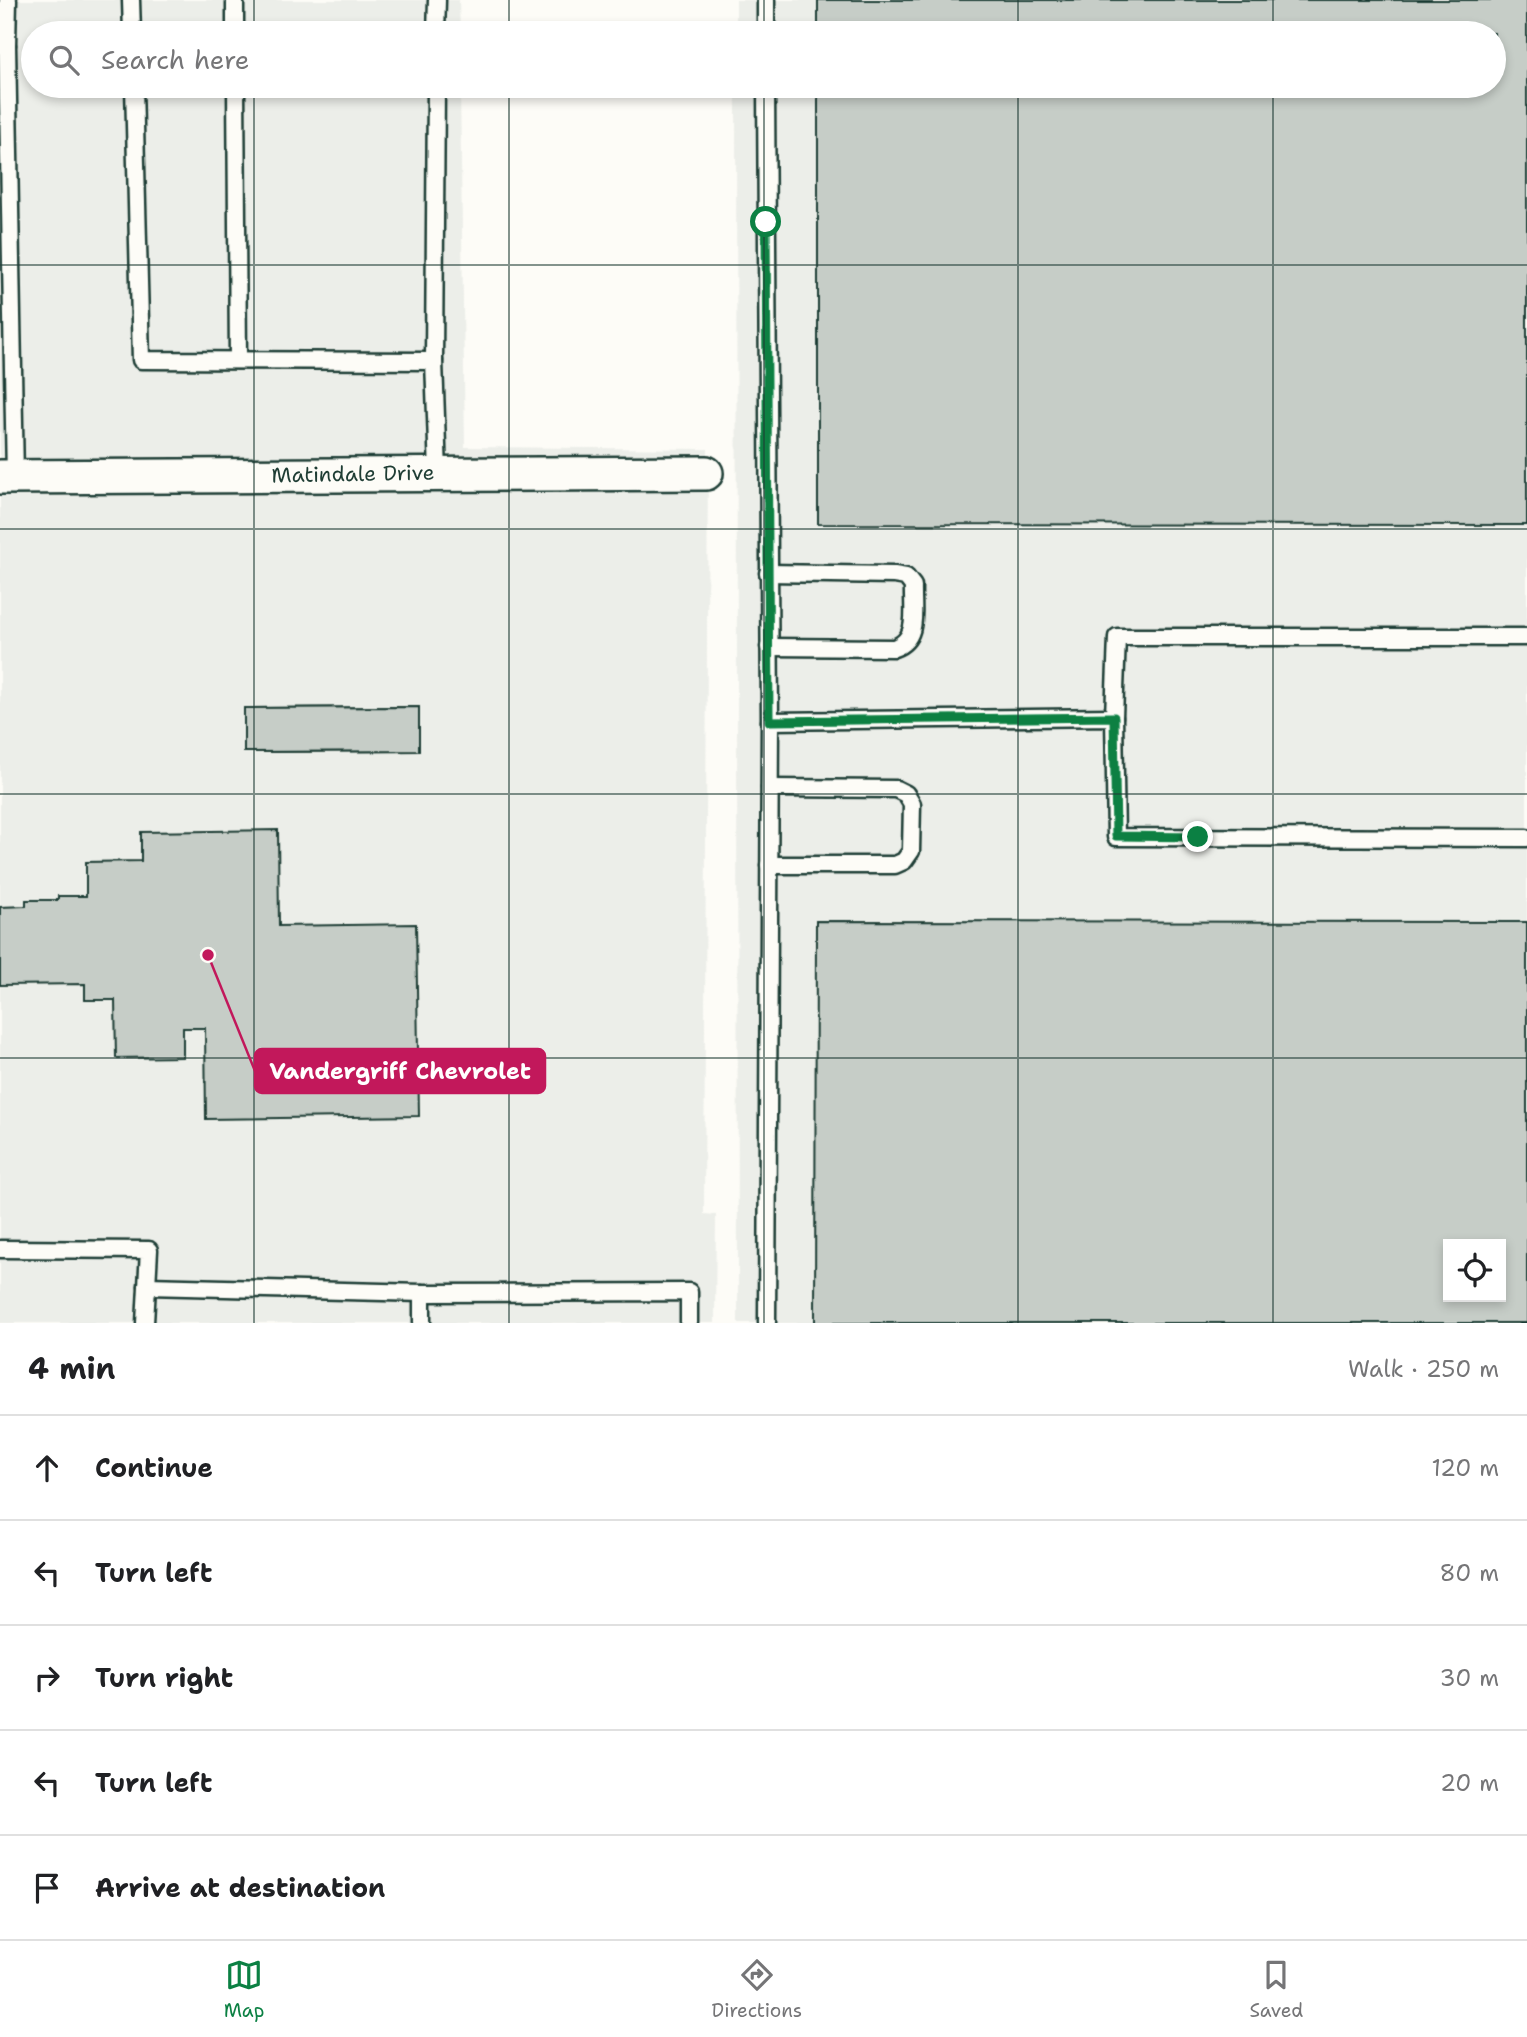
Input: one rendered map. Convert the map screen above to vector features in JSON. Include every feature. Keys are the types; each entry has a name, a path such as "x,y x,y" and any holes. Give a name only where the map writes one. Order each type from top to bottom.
{"street":[{"name":"Matindale Drive","path":"8,477 706,473"}],"lane":[{"path":"8,0 3,45 8,477"},
{"path":"131,0 132,21"},
{"path":"235,0 235,21"},
{"path":"436,21 437,0"},
{"path":"766,0 766,21"},
{"path":"134,98 141,360 434,361"},
{"path":"236,98 238,360"},
{"path":"436,98 434,361 438,473"},
{"path":"766,98 769,648 767,1323"},
{"path":"768,573 894,575 906,578 913,586 912,636 906,644 894,648 769,648"},
{"path":"1527,637 1117,637 1114,717 1116,836 1527,838"},
{"path":"769,721 1114,717"},
{"path":"769,788 896,789 906,794 912,804 911,851 904,861 895,865 769,865"},
{"path":"0,1249 149,1250 145,1323"},
{"path":"147,1286 422,1293 689,1292 690,1323"},
{"path":"422,1293 422,1323"}],"shaded area":[{"path":"0,0 459,0 460,21 21,21 21,98 460,98 465,447 708,449 704,1214 716,1215 715,1323 0,1323"},
{"path":"736,0 1527,0 1527,1323 738,1323 736,98 1506,98 1506,21 736,21"}],"building":[{"path":"818,0 1527,0 1527,525 818,524 818,98 1506,98 1506,21 818,21"},
{"path":"419,707 419,751 244,752 244,708"},
{"path":"419,707 419,751 244,752 244,708"},
{"path":"278,830 279,926 416,924 419,1116 206,1119 205,1028 183,1028 183,1057 116,1058 115,1000 85,1000 85,984 0,985 0,907 26,906 26,900 58,900 58,896 86,896 86,862 141,861 141,832"},
{"path":"816,921 1527,922 1527,1323 815,1323"}],"place":[{"name":"Vandergriff Chevrolet","path":"208,955"}],"route":[{"path":"766,222 769,721 1114,717 1116,836 1198,837"}]}
